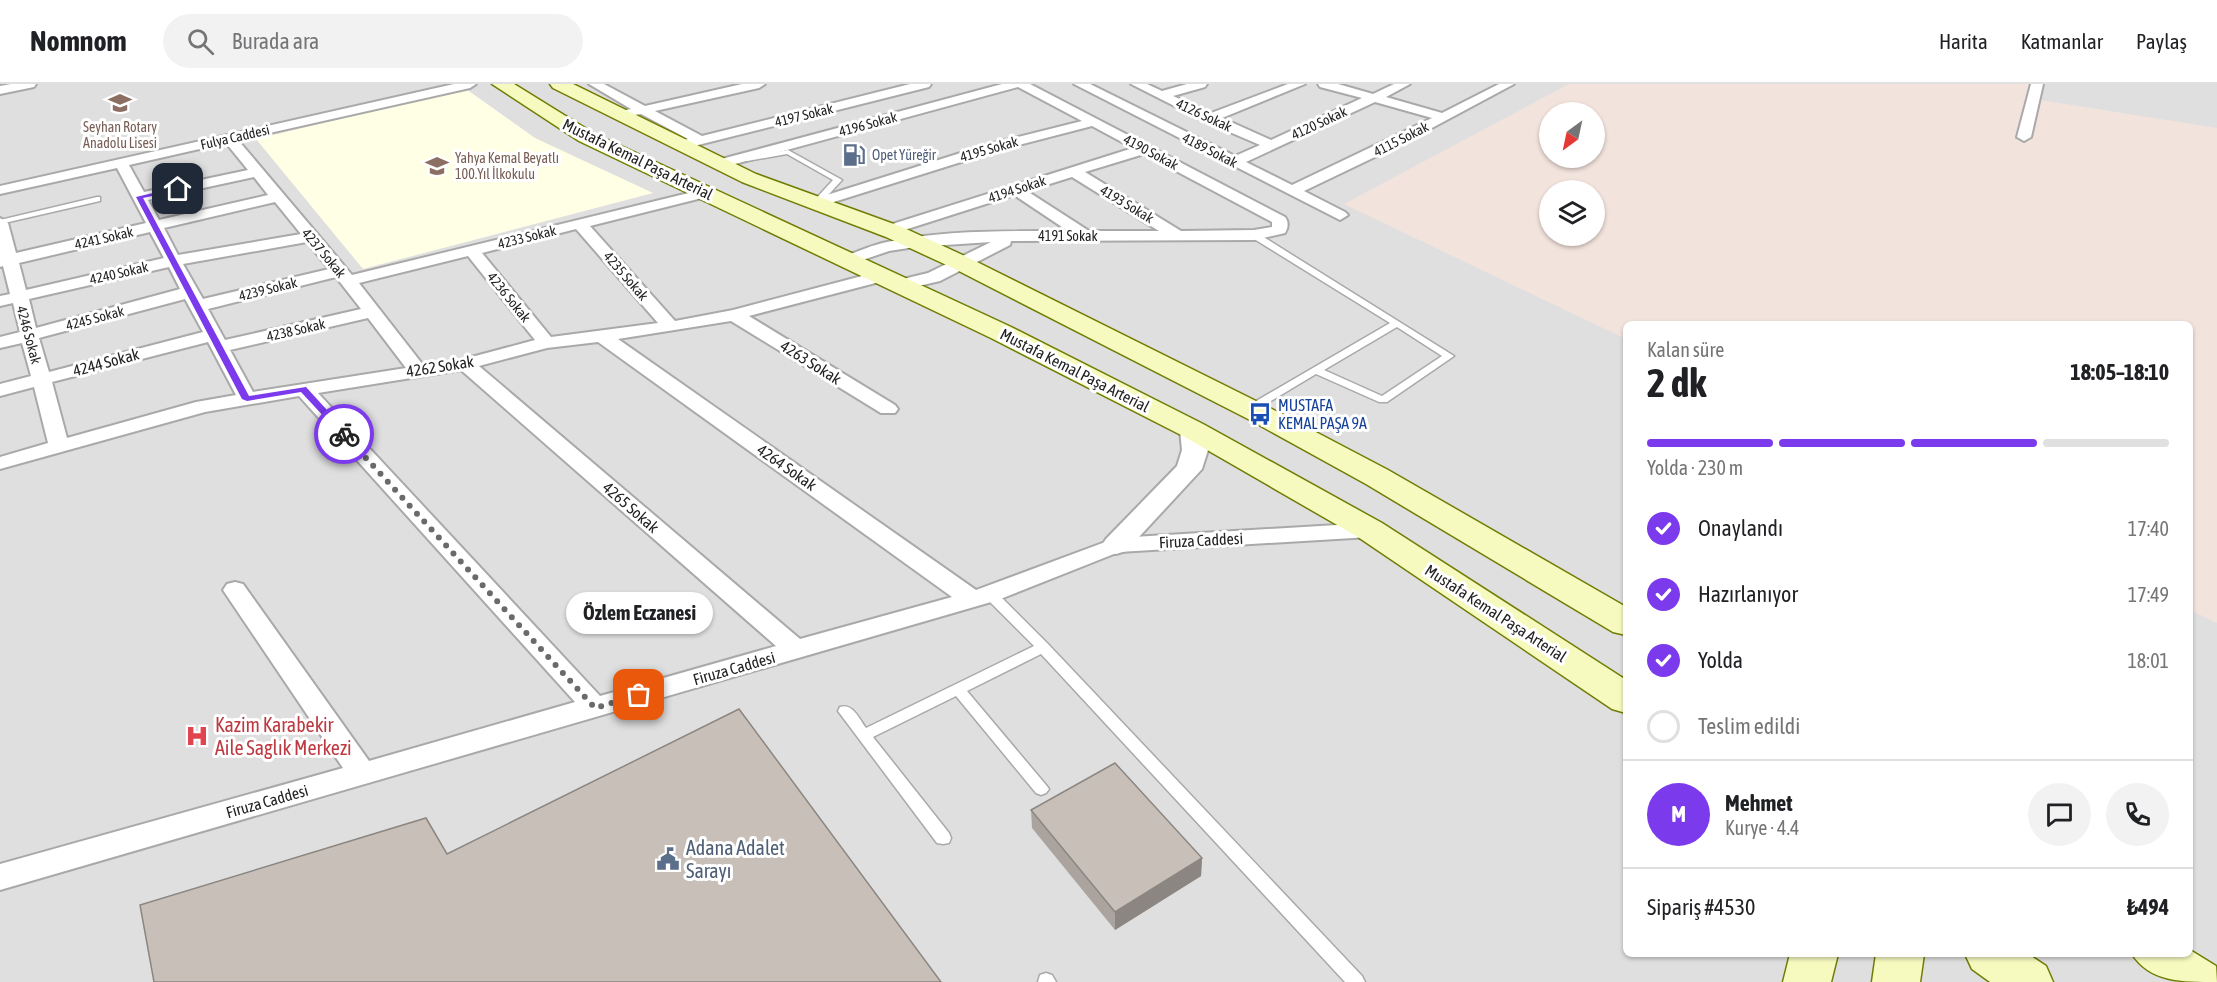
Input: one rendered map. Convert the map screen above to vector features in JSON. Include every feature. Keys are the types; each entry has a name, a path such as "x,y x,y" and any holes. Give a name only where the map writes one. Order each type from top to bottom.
{"main road":[{"name":"Mustafa Kemal Paşa Arterial","path":"501,84 586,137 1056,360 1193,430 1370,530 1623,697"},
{"name":"Mustafa Kemal Paşa Arterial","path":"564,87 620,115 691,143 719,164 749,178 889,230 961,263 1250,409 1377,477 1623,621"},
{"path":"1807,982 1813,957"},
{"path":"1896,982 1900,957"},
{"path":"1993,957 2029,982"},
{"path":"2161,957 2199,982"}],"street":[{"path":"0,90 30,84"},
{"name":"Fulya Caddesi","path":"0,190 470,84"},
{"path":"564,87 594,84 644,110 691,143"},
{"path":"620,115 759,84"},
{"name":"4197 Sokak","path":"691,143 925,84"},
{"name":"4196 Sokak","path":"719,164 1016,84"},
{"name":"4190 Sokak","path":"1022,84 1280,220"},
{"name":"4189 Sokak","path":"1080,84 1340,215"},
{"name":"4126 Sokak","path":"1137,84 1271,145"},
{"path":"1161,95 1201,84"},
{"path":"1209,118 1299,84"},
{"path":"1324,84 1444,117"},
{"name":"4120 Sokak","path":"1234,162 1404,84"},
{"name":"4115 Sokak","path":"1292,191 1508,84"},
{"path":"2024,137 2037,84"},
{"name":"4195 Sokak","path":"816,203 991,148 1093,122"},
{"name":"4237 Sokak","path":"229,138 344,276 417,370"},
{"name":"4194 Sokak","path":"889,230 1145,149"},
{"path":"121,163 247,399"},
{"name":"4193 Sokak","path":"1073,171 1181,236"},
{"path":"139,197 257,172"},
{"path":"1014,189 1086,236"},
{"name":"4233 Sokak","path":"344,276 472,251 705,193"},
{"name":"4241 Sokak","path":"4,261 278,197"},
{"name":"4191 Sokak","path":"848,261 886,247 915,242 1017,236 1254,235 1280,230 1280,220"},
{"name":"4246 Sokak","path":"0,222 4,261 19,296 59,447"},
{"name":"4235 Sokak","path":"580,224 671,327"},
{"name":"4262 Sokak","path":"0,463 203,406 465,364 546,343 671,327 891,281 934,277 1017,236"},
{"name":"4240 Sokak","path":"0,301 173,261 310,237"},
{"name":"4236 Sokak","path":"472,251 546,343"},
{"name":"4239 Sokak","path":"194,299 344,276"},
{"name":"4245 Sokak","path":"0,343 194,299"},
{"name":"4238 Sokak","path":"216,341 372,312"},
{"name":"4263 Sokak","path":"734,315 888,409"},
{"name":"4264 Sokak","path":"602,336 981,596"},
{"name":"4244 Sokak","path":"0,390 216,341"},
{"name":"4265 Sokak","path":"465,364 796,650"},
{"path":"303,389 595,708"},
{"path":"1116,545 1189,469 1195,450 1193,430"},
{"name":"Firuza Caddesi","path":"0,877 981,596 1116,545 1370,530"},
{"path":"235,590 363,774"}],"lane":[{"path":"719,164 788,152 838,180 816,203"},
{"path":"0,222 97,199"},
{"path":"1254,235 1449,356 1383,400 1315,370"},
{"path":"1250,409 1397,323"},
{"path":"981,596 1009,616 1043,647 1356,982"},
{"path":"863,736 1043,647"},
{"path":"957,688 1041,789"},
{"path":"845,711 943,838"}],"shaded area":[{"path":"0,84 2217,84 2217,982 0,982"},
{"path":"1569,84 2042,84 2040,100 2217,128 2217,623 2193,611 2193,321 1623,321 1623,338 1344,204"},
{"name":"Yahya Kemal Beyatlı 100.Yıl İlkokulu","path":"466,89 535,138 653,193 363,269 256,139"}],"building":[{"name":"Adana Adalet Sarayı","path":"739,709 941,982 154,982 140,905 426,818 447,854"},
{"path":"1115,763 1202,858 1115,912 1031,810"}],"way so far":[{"path":"344,434 595,708 639,695"}],"place":[{"name":"Seyhan Rotary Anadolu Lisesi","path":"120,103"},
{"name":"Opet Yüreğir","path":"854,155"},
{"name":"Yahya Kemal Beyatlı 100.Yıl İlkokulu","path":"437,166"},
{"name":"MUSTAFA KEMAL PAŞA 9A","path":"1260,414"},
{"name":"Özlem Eczanesi","path":"639,695"},
{"name":"Kazim Karabekir Aile Saglık Merkezi","path":"197,736"},
{"name":"Adana Adalet Sarayı","path":"668,859"}],"route":[{"path":"178,189 139,197 247,399 303,389 344,434"}]}
